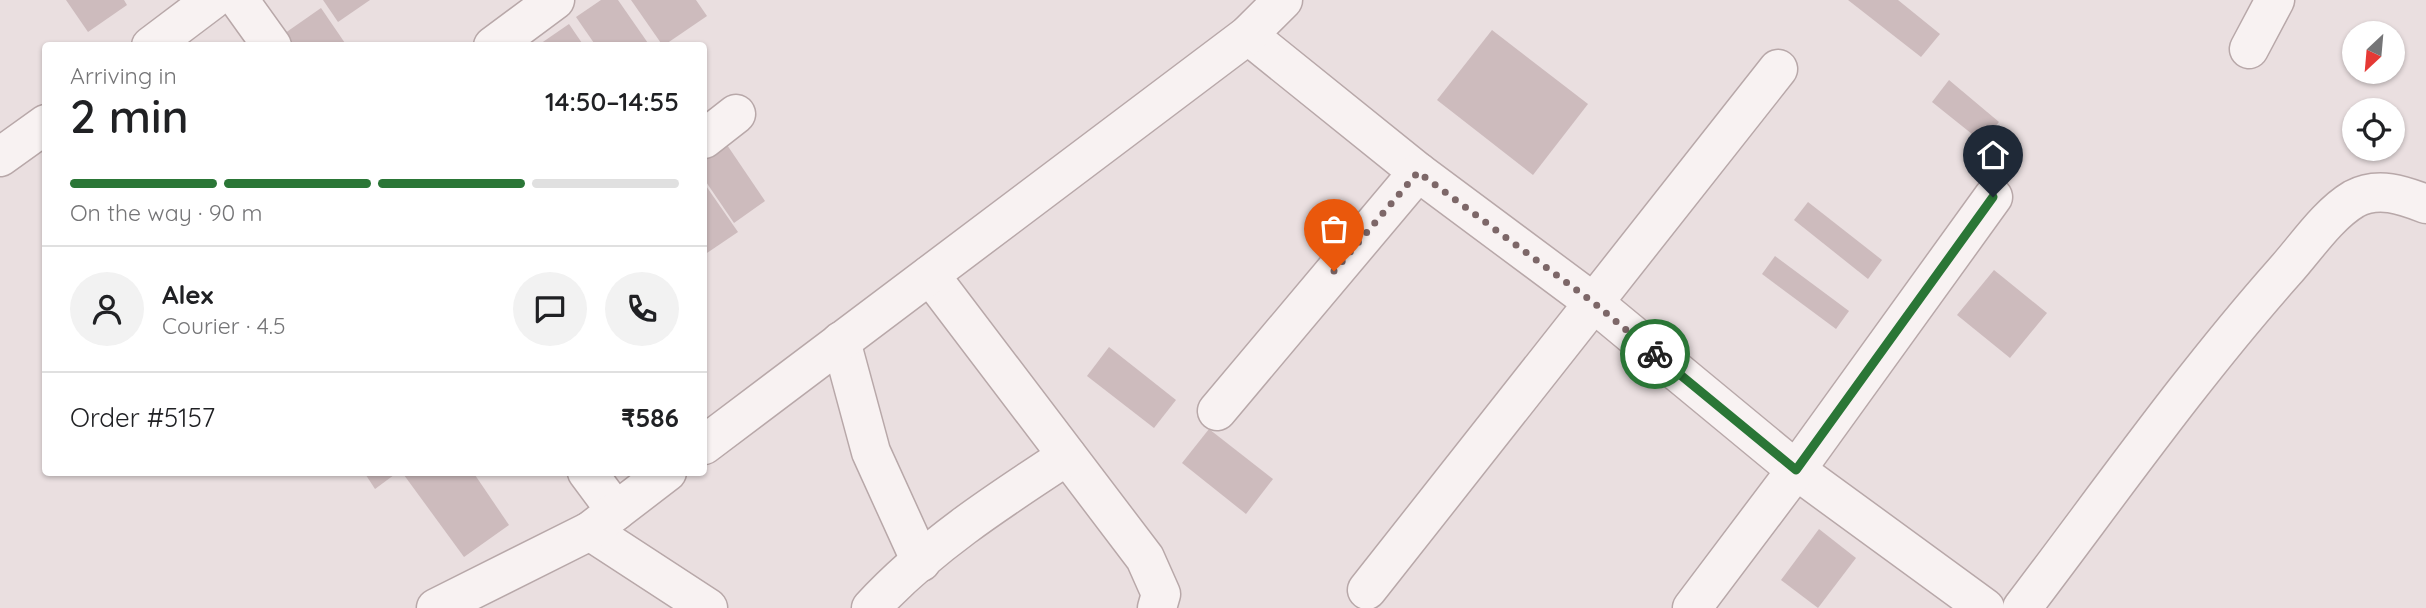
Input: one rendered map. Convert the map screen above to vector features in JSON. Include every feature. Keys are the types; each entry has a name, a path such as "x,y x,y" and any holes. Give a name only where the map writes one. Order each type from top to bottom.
{"street":[{"path":"156,42 212,0"},
{"path":"239,0 269,42"},
{"path":"499,42 555,0"},
{"path":"707,443 1248,35 1283,0"},
{"path":"2249,49 2274,0"},
{"path":"1248,35 1418,172 1594,303 1796,470 1985,608"},
{"path":"1367,590 1778,69"},
{"path":"707,137 736,114"},
{"path":"0,157 42,127"},
{"path":"1217,411 1418,172"},
{"path":"2022,608 2239,323 2327,224 2354,200 2374,192 2393,193 2426,204"},
{"path":"1692,608 1796,470 1993,197"},
{"path":"930,275 1145,558 1161,594 1157,608"},
{"path":"841,341 871,452 921,562"},
{"path":"871,608 980,512 1067,456"},
{"path":"588,476 603,521 708,608"},
{"path":"436,608 603,521 662,476"}],"building":[{"path":"66,0 124,0 127,5 88,32"},
{"path":"323,0 370,0 338,22"},
{"path":"601,0 618,0 647,42 593,42 576,17"},
{"path":"631,0 696,0 707,16 669,42 660,42"},
{"path":"1848,0 1898,0 1940,34 1921,57"},
{"path":"321,8 344,42 281,42 278,38"},
{"path":"569,24 581,42 543,42"},
{"path":"1492,30 1588,104 1533,175 1437,100"},
{"path":"1949,80 1999,122 1982,142 1932,102"},
{"path":"723,139 765,201 734,223 707,183 707,151"},
{"path":"707,187 738,232 707,253"},
{"path":"1808,202 1882,260 1868,279 1794,220"},
{"path":"1775,256 1849,311 1836,329 1762,274"},
{"path":"1994,270 2047,313 2010,358 1957,315"},
{"path":"1109,347 1176,400 1154,428 1087,376"},
{"path":"1209,429 1273,479 1246,514 1182,463"},
{"path":"367,476 393,476 375,489"},
{"path":"405,476 476,476 509,525 464,557"},
{"path":"1819,529 1856,558 1818,608 1781,580"}],"way so far":[{"path":"1334,271 1418,172 1594,303 1655,354"}],"route":[{"path":"1655,354 1796,470 1993,197"}]}
